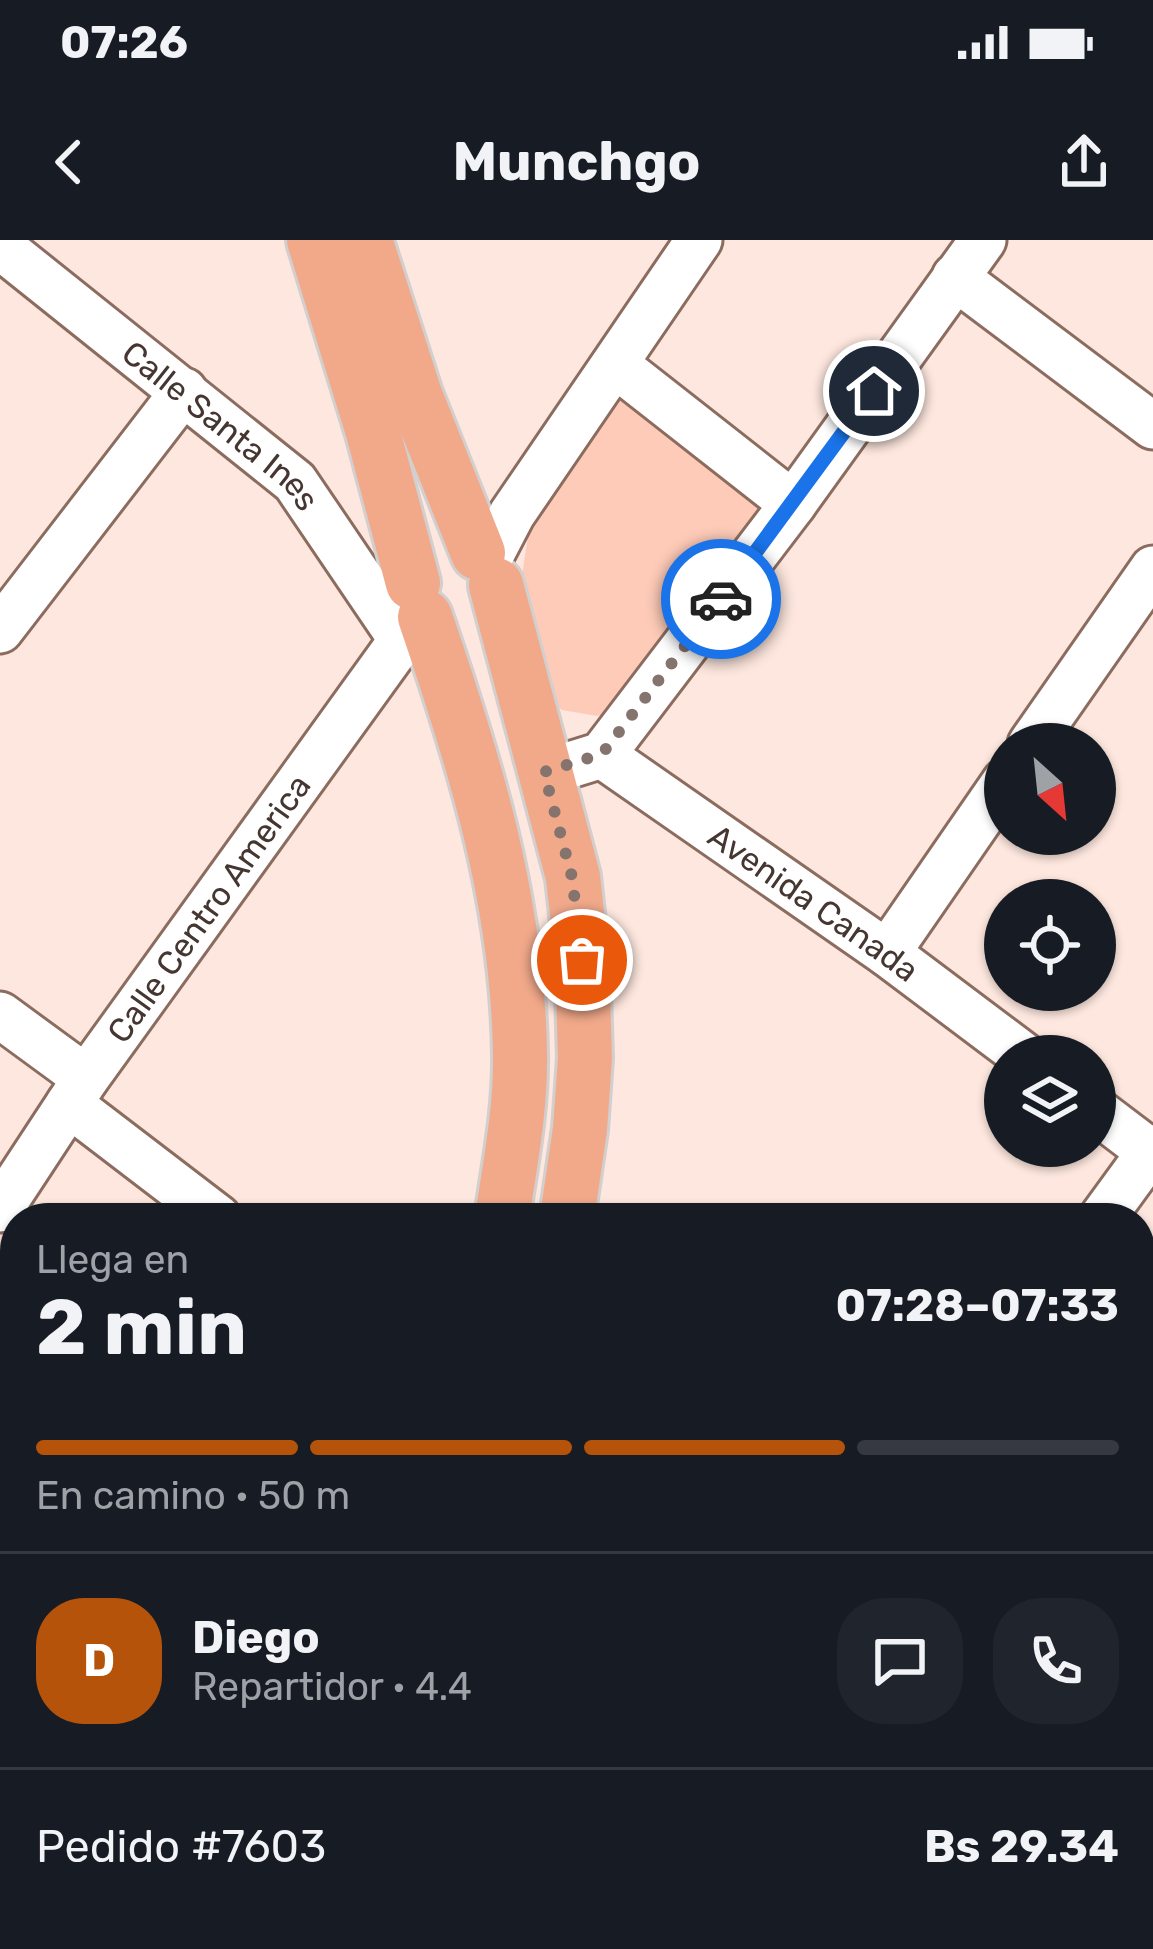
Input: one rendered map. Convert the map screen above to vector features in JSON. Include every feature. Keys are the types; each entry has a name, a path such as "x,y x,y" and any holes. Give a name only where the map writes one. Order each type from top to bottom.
{"main road":[{"path":"314,240 373,432 414,612 467,741 508,905 520,1058 504,1203"},
{"path":"365,240 415,395 487,567 572,877 582,960 585,1058 568,1203"},
{"path":"414,612 450,629 478,622 494,599 487,567"}],"street":[{"path":"487,567 512,514 699,240"},
{"path":"544,772 602,754 793,504 983,240"},
{"name":"Calle Santa Ines","path":"0,246 295,482 414,612"},
{"path":"955,277 1153,426"},
{"path":"616,365 793,504"},
{"path":"0,630 184,392"},
{"path":"1046,723 1153,569"},
{"name":"Calle Centro America","path":"4,1203 414,612"},
{"name":"Avenida Canada","path":"602,754 887,952 996,1035"},
{"path":"887,952 984,812"},
{"path":"0,1015 201,1203"},
{"path":"1113,1203 1152,1151 1116,1125"}],"shaded area":[{"path":"617,400 633,403 769,509 621,710 597,716 562,710 543,694 519,595 528,536 551,487"}],"way so far":[{"path":"582,960 572,877 544,772 602,754 721,599"}],"route":[{"path":"721,599 874,391"}]}
